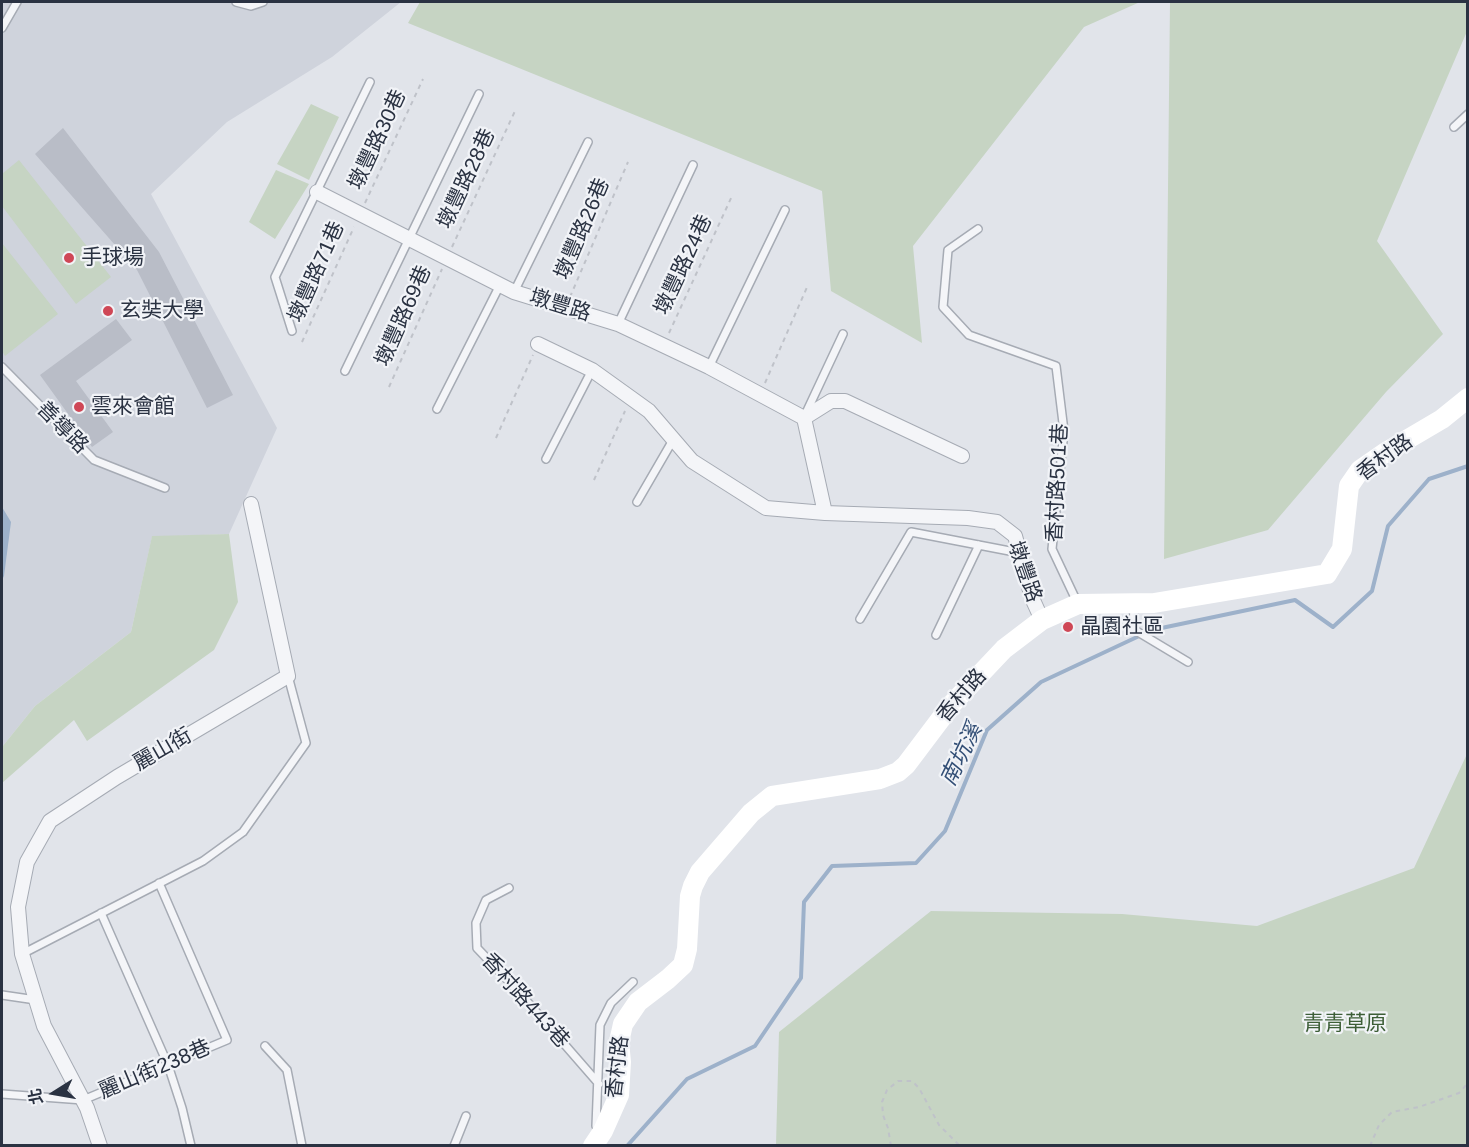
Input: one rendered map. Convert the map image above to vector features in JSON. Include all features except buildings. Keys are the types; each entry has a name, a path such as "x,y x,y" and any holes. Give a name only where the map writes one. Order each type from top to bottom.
{"street":[{"name":"墩豐路","path":"316,192 514,292 618,324 709,367 804,418"},
{"name":"墩豐路","path":"538,344 592,370 631,398 649,411 692,462 766,508 825,513 968,518 997,522 1015,536 1032,598 1042,620"},
{"name":"香村路","path":"592,1146 603,1131 620,1095 619,1042 623,1024 638,1002 668,980 683,965 687,949 690,896 700,872 751,813 772,796 880,779 906,765 952,704 1004,650 1042,620 1078,604 1155,603 1328,574 1342,549 1349,486 1360,470 1442,419 1467,398"},
{"path":"825,513 804,418 831,401 845,401 962,456"},
{"path":"250,504 288,676"},
{"name":"麗山街","path":"100,1146 83,1100 44,1026 22,954 18,907 27,862 50,821 117,777 288,676"}],"lane":[{"path":"2,28 17,2"},
{"path":"236,2 251,6 263,2"},
{"path":"292,332 275,277 370,81"},
{"path":"345,371 479,94"},
{"path":"1455,127 1467,114"},
{"path":"514,292 588,142"},
{"path":"618,324 693,165"},
{"path":"709,367 785,210"},
{"name":"香村路501巷","path":"978,229 948,250 943,307 969,335 1056,366 1064,431 1052,549 1078,604"},
{"path":"437,409 500,285"},
{"path":"804,418 843,334"},
{"name":"善導路","path":"2,367 94,460 165,488"},
{"path":"546,459 592,370"},
{"path":"637,502 673,440"},
{"path":"860,619 911,532 1020,554"},
{"path":"936,635 979,546"},
{"path":"1134,603 1133,629 1188,662"},
{"path":"22,954 203,861 243,832 306,743 288,676"},
{"name":"麗山街238巷","path":"83,1100 227,1040 159,883"},
{"name":"香村路443巷","path":"509,888 486,900 476,923 477,948 518,991 599,1084"},
{"path":"101,913 168,1065 191,1146"},
{"name":"香村路","path":"592,1146 598,1119 600,1025 611,1003 633,982"},
{"path":"2,995 36,1000"},
{"path":"265,1046 287,1070 302,1146"},
{"path":"2,1094 83,1100"},
{"path":"454,1146 466,1116"}],"path":[{"name":"墩豐路30巷","path":"360,214 423,79"},
{"name":"墩豐路28巷","path":"447,259 515,111"},
{"name":"墩豐路26巷","path":"566,308 628,162"},
{"name":"墩豐路24巷","path":"663,346 732,196"},
{"name":"墩豐路71巷","path":"302,342 360,214"},
{"name":"墩豐路69巷","path":"389,387 447,259"},
{"path":"760,394 808,285"},
{"path":"496,438 538,344"},
{"path":"594,480 631,398"},
{"path":"891,1146 882,1102 887,1090 898,1081 912,1081 919,1088 939,1125 960,1146"},
{"path":"1370,1146 1379,1125 1392,1112 1419,1107 1459,1093 1467,1083"}],"shaded area":[{"name":"玄奘大學","path":"2,2 401,2 332,57 227,122 151,194 277,428 229,534 152,537 131,632 35,706 2,747"}],"green space":[{"path":"420,2 1140,2 1084,27 913,246 922,343 831,291 822,191 408,23"},
{"path":"1170,2 1467,2 1468,29 1377,241 1443,334 1386,392 1268,530 1164,559"},
{"path":"311,104 339,117 309,180 277,164"},
{"path":"19,160 111,277 76,304 2,206 2,174"},
{"path":"276,170 309,184 275,239 249,222"},
{"path":"2,243 58,314 5,356 2,351"},
{"path":"229,534 238,602 214,650 87,741 74,720 2,783 2,747 35,706 131,632 152,536"},
{"name":"青青草原","path":"1467,754 1467,1145 776,1145 779,1032 931,911 1122,914 1257,926 1414,868"}],"water":[{"path":"2,507 11,522 2,580"}],"waterway":[{"name":"南坑溪","path":"627,1146 687,1079 755,1046 801,978 804,902 832,866 916,863 945,831 987,730 1041,682 1152,630 1295,600 1333,627 1372,591 1388,526 1429,479 1468,466"}],"place":[{"name":"手球場","path":"69,258"},
{"name":"玄奘大學","path":"108,311"},
{"name":"雲來會館","path":"79,407"},
{"name":"晶園社區","path":"1068,627"}]}
